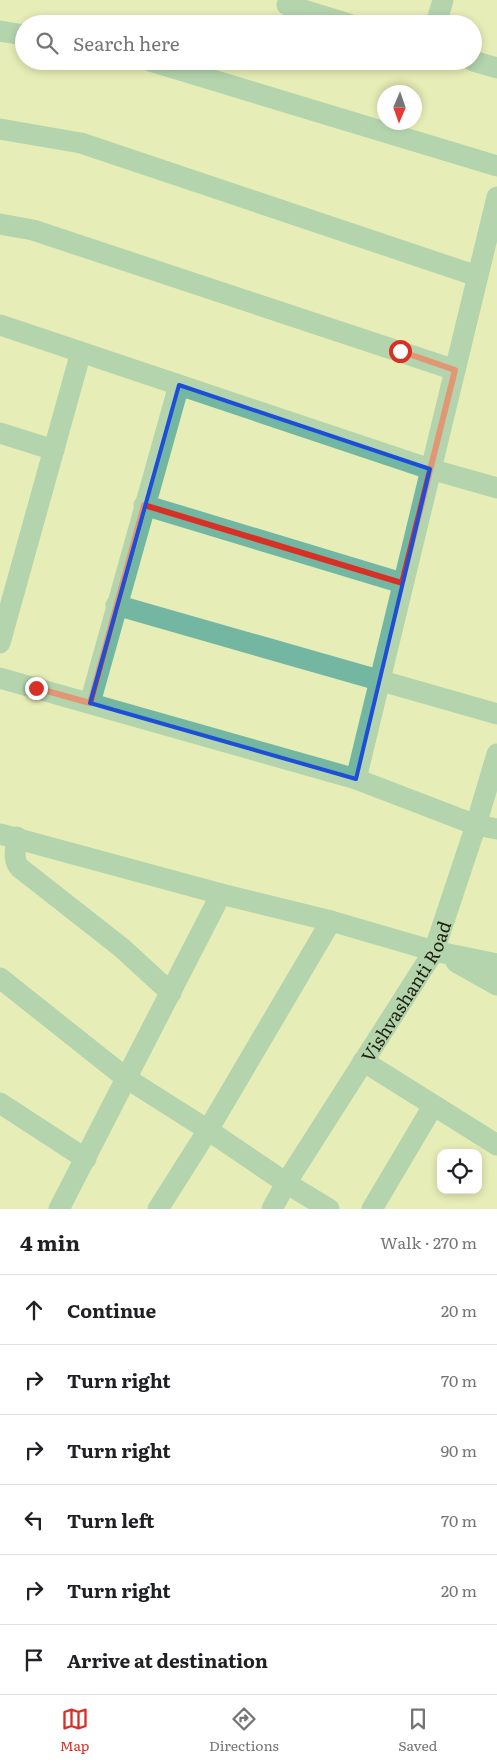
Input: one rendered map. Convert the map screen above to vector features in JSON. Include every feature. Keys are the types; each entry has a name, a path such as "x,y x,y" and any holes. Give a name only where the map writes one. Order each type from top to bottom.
{"street":[{"path":"438,15 442,0"},
{"path":"286,5 340,14"},
{"path":"0,31 15,34"},
{"path":"482,63 497,68"},
{"path":"180,70 497,166"},
{"path":"0,129 81,143 478,276"},
{"path":"356,778 497,197"},
{"path":"0,224 33,230 455,370"},
{"path":"0,325 430,469 497,488"},
{"path":"0,643 8,578 54,450 81,352"},
{"path":"90,703 179,385"},
{"path":"0,433 54,450"},
{"path":"144,505 402,583"},
{"path":"116,605 497,714"},
{"path":"0,678 356,778 476,825 497,829"},
{"name":"Vishvashanti Road","path":"272,1209 286,1183 434,951 476,825 497,754"},
{"path":"8,836 221,894 331,921 434,951 497,964"},
{"path":"8,836 15,864 122,948 171,993"},
{"path":"59,1209 221,894"},
{"path":"158,1209 208,1130 331,921"},
{"path":"434,951 497,985"},
{"path":"0,978 126,1078 329,1209"},
{"path":"363,1062 497,1145"},
{"path":"0,1103 86,1159"},
{"path":"372,1209 433,1106"}],"highlighted area":[{"path":"179,385 430,469 356,779 90,703"}],"route":[{"path":"36,688 90,703 144,505 402,583 455,370 400,351"}]}
